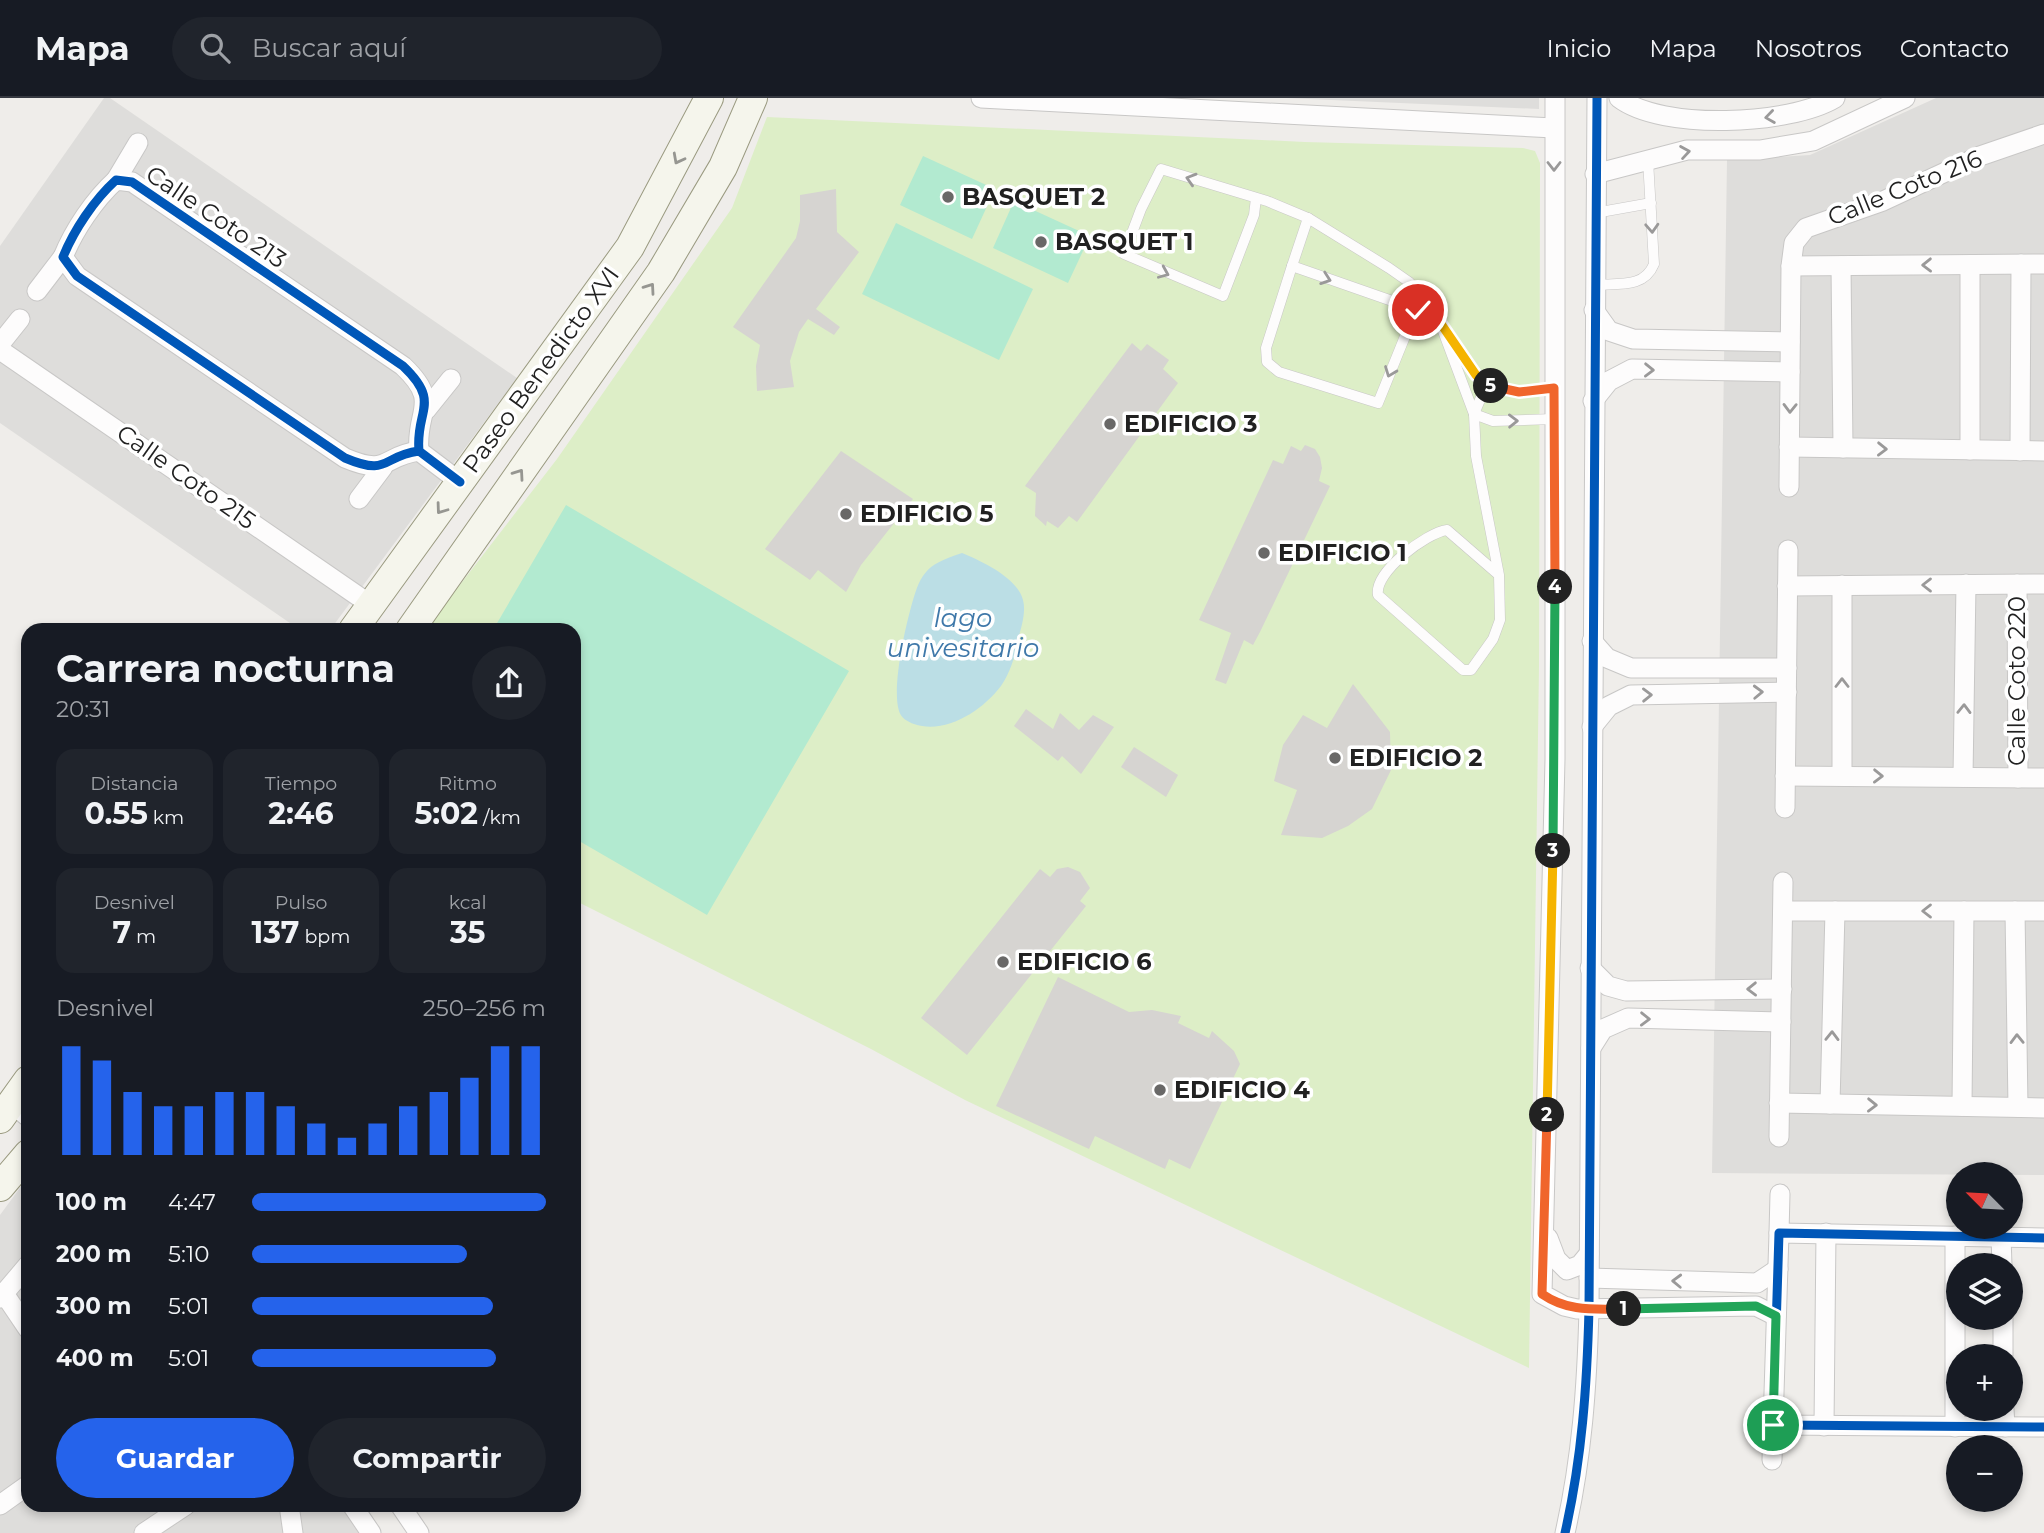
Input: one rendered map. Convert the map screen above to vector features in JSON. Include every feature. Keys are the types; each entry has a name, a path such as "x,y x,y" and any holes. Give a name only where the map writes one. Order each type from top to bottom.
{"street":[{"name":"Paseo Benedicto XVI","path":"358,623 630,247 709,98"},
{"name":"Paseo Benedicto XVI","path":"415,623 661,272 723,167 753,98"},
{"path":"981,98 1554,128"},
{"path":"1555,98 1556,759 1542,1294 1564,1306 1589,1309 1756,1306 1776,1316"},
{"path":"1565,1533 1577,1479 1586,1407 1589,1309 1597,98"},
{"path":"1619,98 1649,112 1695,119 1769,118 1824,105 1835,98"},
{"path":"1595,174 1687,150 1760,150 1814,141 1905,98"},
{"name":"Calle Coto 216","path":"1788,487 1791,266 1794,243 1806,228 1883,201 1980,156 2044,134"},
{"name":"Calle Coto 213","path":"37,291 63,257 69,242 97,201 116,180 138,143"},
{"name":"Calle Coto 213","path":"116,180 132,182 403,366 421,386 426,410"},
{"path":"63,257 77,276 345,458 364,466 383,467"},
{"path":"2020,451 2021,264"},
{"name":"Calle Coto 216","path":"1791,266 2044,264"},
{"path":"1969,265 1970,450"},
{"name":"Calle Coto 216","path":"1841,266 1843,448"},
{"path":"1594,310 1609,331 1633,340 1790,342"},
{"path":"0,344 20,319"},
{"name":"Calle Coto 215","path":"0,350 371,605"},
{"path":"1593,401 1609,381 1632,369 1790,372"},
{"path":"419,451 417,431 426,410 451,379"},
{"path":"1789,447 2044,451"},
{"path":"359,499 383,467 400,454 419,451 460,482"},
{"path":"1785,808 1788,550"},
{"name":"Calle Coto 220","path":"1963,777 1966,584"},
{"name":"Calle Coto 220","path":"2017,584 2018,778"},
{"name":"Calle Coto 220","path":"1787,586 2044,584"},
{"path":"1842,585 1842,776"},
{"path":"1592,641 1607,658 1631,668 1787,668"},
{"path":"1591,727 1609,706 1631,695 1787,691"},
{"name":"Calle Coto 220","path":"1785,776 2044,778"},
{"path":"1779,1137 1783,882"},
{"path":"1783,911 2044,911"},
{"path":"1830,1104 1835,911"},
{"path":"1962,1107 1964,911"},
{"path":"2015,911 2018,1107"},
{"path":"1590,968 1608,986 1626,990 1782,989"},
{"path":"1590,1048 1602,1029 1628,1018 1781,1021"},
{"path":"13,1113 21,1095"},
{"path":"1779,1103 2044,1108"},
{"path":"0,1187 21,1162"},
{"path":"1772,1460 1780,1194"},
{"path":"1545,1227 1561,1266 1574,1269 1589,1254"},
{"path":"1779,1233 1946,1236"},
{"path":"1824,1426 1826,1233"},
{"path":"2023,1238 2044,1238"},
{"path":"1955,1239 1955,1427"},
{"path":"1589,1278 1757,1283 1778,1269"},
{"path":"21,1273 2,1296 21,1320"},
{"path":"1773,1425 1955,1427 1988,1421"},
{"path":"2017,1421 2044,1427"},
{"path":"3,1496 21,1488"},
{"path":"144,1533 176,1512"},
{"path":"290,1512 292,1533"},
{"path":"357,1512 371,1533"},
{"path":"405,1512 419,1533"}],"lane":[{"path":"1594,285 1641,282 1649,275 1654,264 1648,160"},
{"path":"1256,198 1254,215 1223,296 1171,277 1124,254 1141,209 1161,169 1256,198 1308,218 1409,282 1484,384 1519,392 1554,388"},
{"path":"1595,213 1651,203"},
{"path":"1308,218 1266,348 1267,362 1279,372 1378,403 1424,299"},
{"path":"1292,266 1418,310"},
{"path":"1441,324 1474,414 1476,456 1499,575 1500,620 1493,639 1471,670 1463,670 1378,595 1377,588 1381,578 1415,545 1436,532 1447,530 1499,575"},
{"path":"1474,414 1482,395 1494,387"},
{"path":"1474,414 1493,421 1554,419"}],"shaded area":[{"path":"104,98 110,98 517,378 335,623 290,623 0,423 0,246"},
{"path":"1286,98 1539,98 1539,109"},
{"path":"1936,98 2044,98 2044,1175 2023,1175 2023,1162 1946,1162 1946,1174 1712,1173 1727,160 1810,155"},
{"path":"21,1186 21,1512 348,1512 361,1533 0,1533 0,1215"}],"green space":[{"path":"767,117 1305,142 1523,148 1535,151 1540,163 1539,666 1529,1368 965,1100 871,1049 581,904 581,623 430,623 557,459 732,208"},
{"name":"BASQUET 2","path":"923,156 995,189 972,239 900,205"},
{"name":"BASQUET 1","path":"1014,201 1090,236 1068,283 993,248"},
{"path":"896,223 1033,289 999,360 862,294"},
{"path":"566,505 849,671 707,915 581,842 581,623 497,623"}],"water":[{"name":"lago univesitario","path":"962,553 979,560 1014,584 1024,604 1022,623 1008,675 993,695 962,719 926,727 907,721 899,711 897,689 905,633 917,588 925,573 939,562"}],"building":[{"path":"836,189 837,232 859,252 816,309 840,327 834,335 808,319 799,332 790,361 794,387 757,391 756,366 760,345 733,327 796,238 800,221 800,195"},
{"name":"EDIFICIO 3","path":"1132,343 1141,351 1147,344 1169,360 1163,369 1178,383 1077,522 1069,516 1058,528 1047,521 1046,526 1035,516 1036,493 1025,486"},
{"name":"EDIFICIO 1","path":"1305,445 1315,449 1320,457 1322,468 1319,481 1330,486 1260,632 1253,645 1244,640 1226,684 1215,680 1231,633 1199,620 1273,460 1283,464 1291,446 1301,451"},
{"name":"EDIFICIO 5","path":"841,451 913,499 861,565 846,592 818,570 810,580 765,549"},
{"name":"EDIFICIO 2","path":"1353,684 1390,732 1391,770 1372,809 1348,826 1322,838 1281,835 1297,790 1274,781 1283,745 1303,715 1327,728"},
{"path":"1026,709 1053,729 1060,713 1079,730 1093,715 1114,727 1081,774 1062,756 1058,761 1014,726"},
{"path":"1134,747 1178,775 1166,797 1121,767"},
{"name":"EDIFICIO 6","path":"1068,867 1080,872 1090,888 1080,901 1086,906 967,1055 921,1018 1040,869 1050,877 1057,869"},
{"path":"1058,977 1129,1012 1152,1010 1181,1016 1178,1023 1209,1038 1212,1031 1234,1051 1240,1064 1190,1169 1169,1159 1165,1169 1095,1136 1089,1149 996,1106"}],"cycle path":[{"path":"1565,1533 1583,1422 1589,1309 1597,98"},
{"path":"419,451 424,398 415,379 403,366 132,182 116,180 92,206 63,257 77,276 345,458 370,466 385,464 419,451 460,482"},
{"path":"2044,1238 1779,1233 1773,1425 2044,1427"}],"place":[{"name":"BASQUET 2","path":"948,197"},
{"name":"BASQUET 1","path":"1041,242"},
{"name":"EDIFICIO 3","path":"1110,424"},
{"name":"EDIFICIO 5","path":"846,514"},
{"name":"EDIFICIO 1","path":"1264,553"},
{"name":"EDIFICIO 2","path":"1335,758"},
{"name":"EDIFICIO 6","path":"1003,962"},
{"name":"EDIFICIO 4","path":"1160,1090"}],"route":[{"path":"1418,310 1424,299 1484,384 1505,391 1519,392 1554,388 1556,759 1542,1294 1564,1306 1577,1309 1756,1306 1767,1309 1776,1316 1773,1425"}]}
